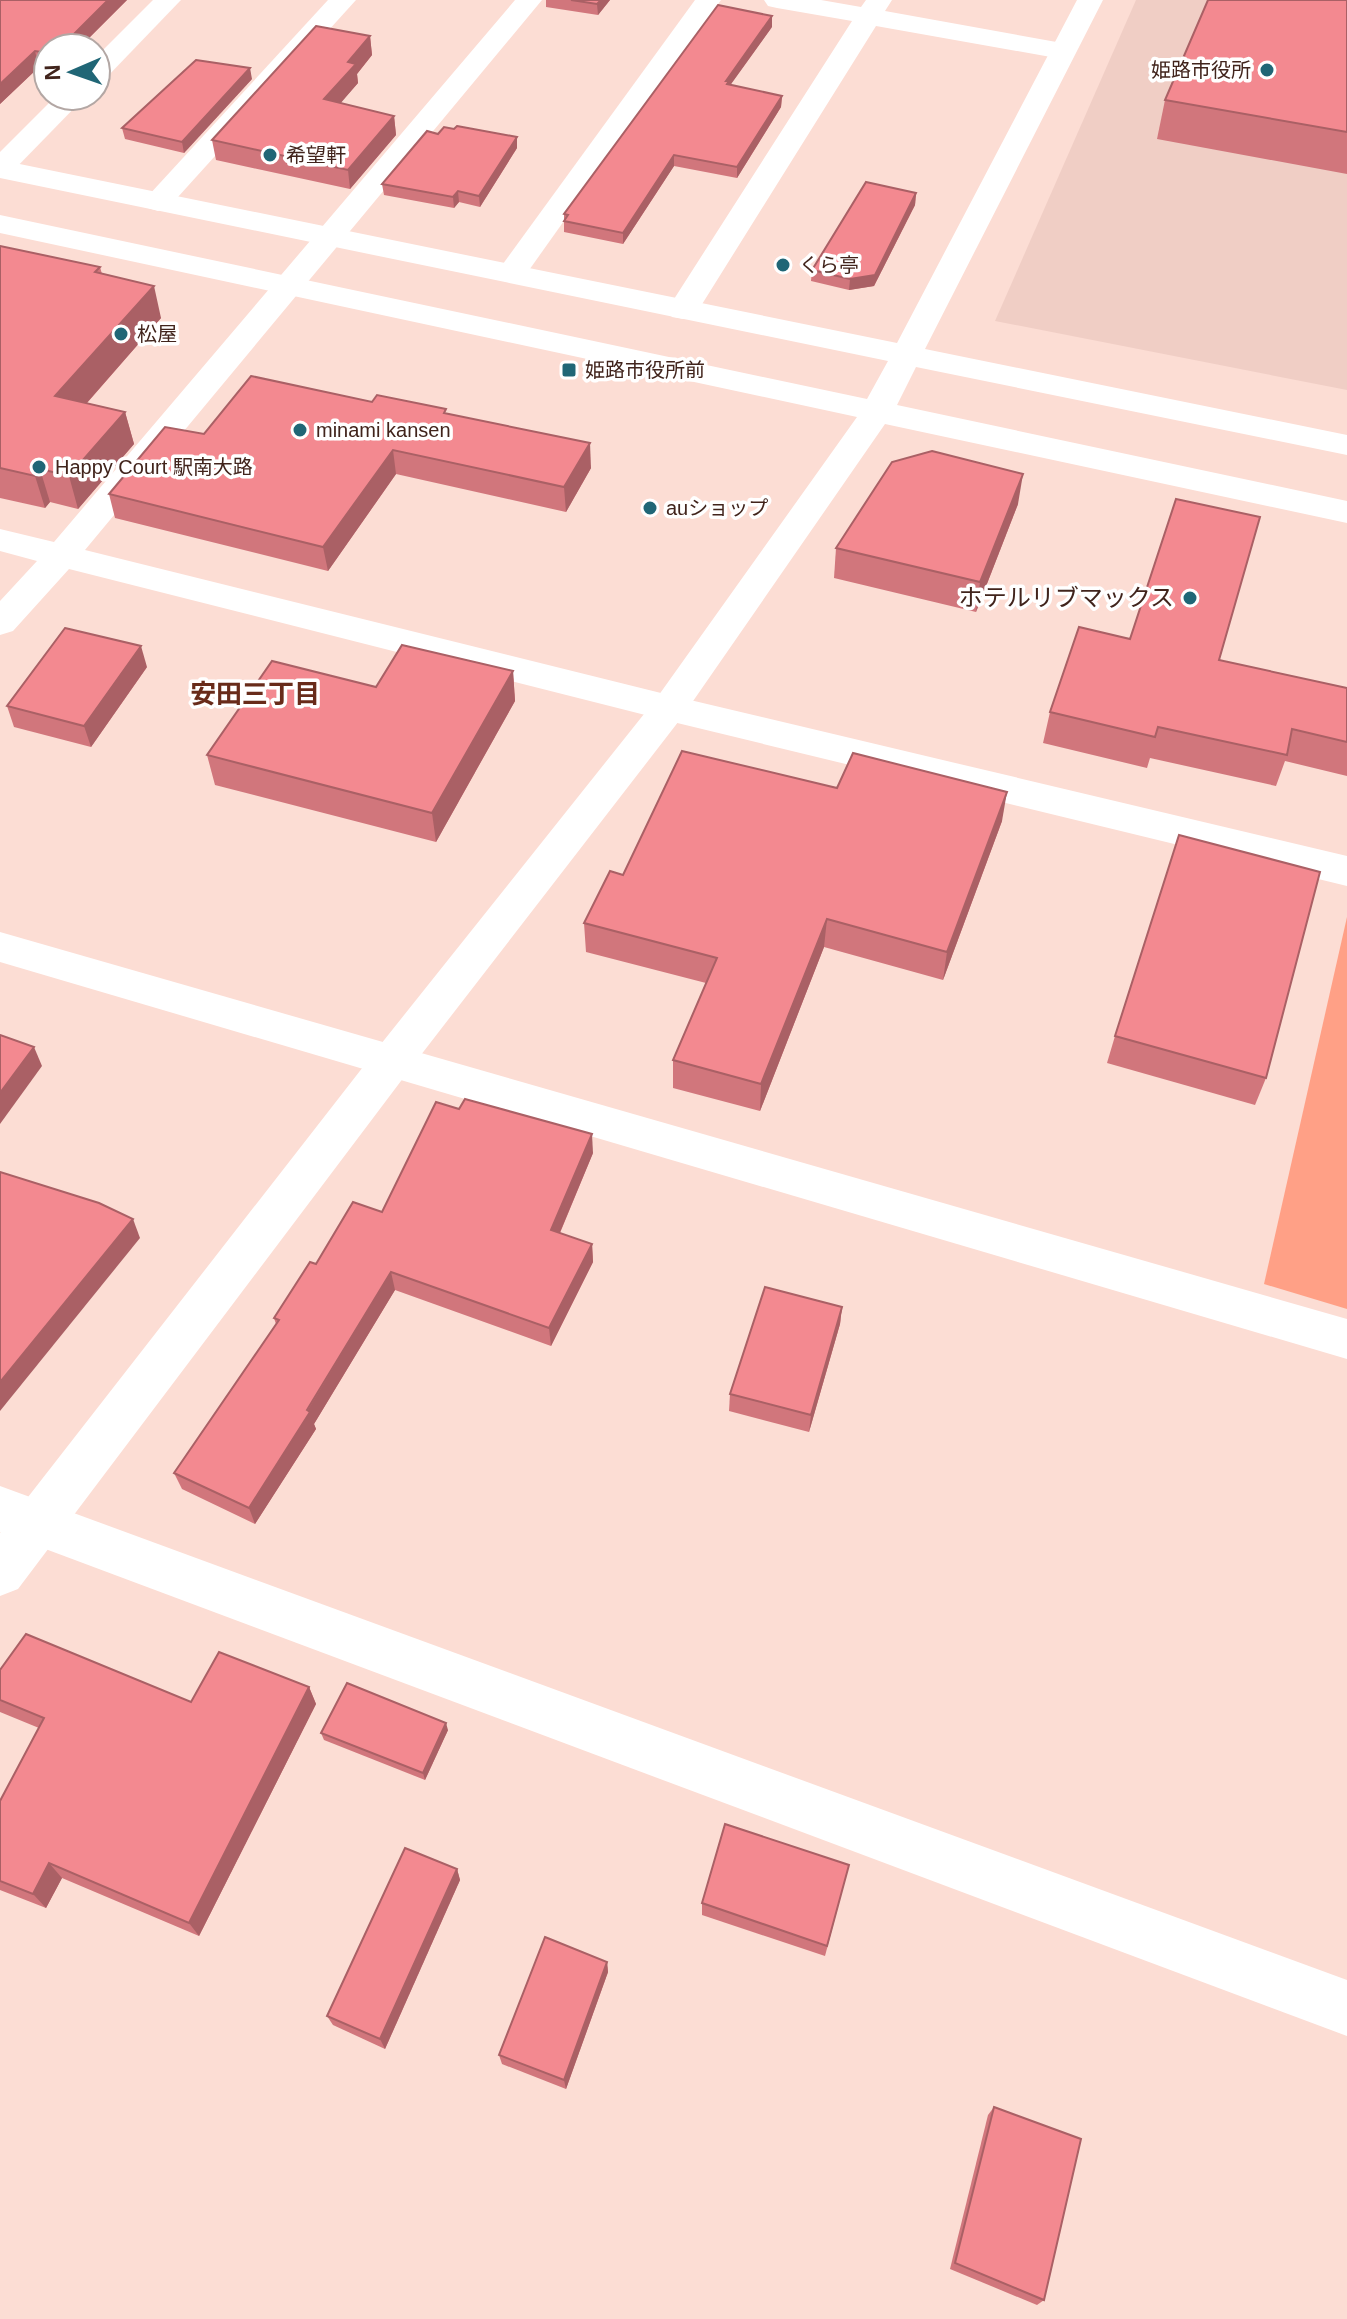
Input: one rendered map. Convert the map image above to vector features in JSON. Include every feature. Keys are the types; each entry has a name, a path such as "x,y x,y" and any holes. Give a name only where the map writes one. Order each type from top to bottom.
{"street":[{"path":"112,56 168,0"},
{"path":"158,202 343,0"},
{"path":"0,623 62,555 529,0"},
{"path":"511,274 708,0"},
{"path":"777,0 874,8 1062,51"},
{"path":"0,1572 18,1516 392,1061 669,708 877,412 1090,0"},
{"path":"683,310 874,8"},
{"path":"0,168 56,112"},
{"path":"0,168 1347,445"},
{"path":"0,224 1347,512"},
{"path":"0,540 669,708 1347,871"},
{"path":"0,947 1347,1339"},
{"path":"18,1516 1347,2008"}],"shaded area":[{"path":"1136,0 1347,0 1347,390 995,321"},
{"path":"1347,917 1347,1309 1264,1284"}],"building":[{"path":"0,0 108,0 76,32 32,32 32,54 0,84"},
{"path":"571,0 601,0 597,4"},
{"name":"姫路市役所","path":"1208,0 1347,0 1347,132 1165,100"},
{"path":"718,5 772,16 726,81 729,81 727,84 782,96 737,167 674,155 623,233 564,221 568,215 564,214"},
{"path":"316,26 370,36 348,62 356,64 324,99 394,116 348,170 212,140"},
{"path":"196,60 250,68 182,142 122,128"},
{"path":"457,126 517,137 479,196 458,191 453,197 382,184 427,131 438,134 444,127 454,129"},
{"path":"866,182 916,193 875,275 850,279 812,270"},
{"path":"0,246 100,267 95,272 154,286 55,396 125,412 69,476 40,469 35,476 0,468"},
{"path":"251,376 372,402 377,395 446,409 444,413 590,443 564,487 393,450 323,547 109,494 165,427 204,434"},
{"path":"932,451 1023,474 980,582 836,548 892,462"},
{"path":"1176,499 1260,517 1219,660 1347,688 1347,742 1292,729 1287,755 1158,727 1155,737 1050,712 1079,627 1130,639"},
{"path":"65,628 141,646 84,726 7,706"},
{"path":"402,645 513,671 432,813 207,755 272,661 376,687"},
{"path":"682,751 837,788 853,753 1007,792 947,952 827,919 761,1084 673,1060 717,958 584,923 610,871 623,875"},
{"path":"1179,835 1320,872 1266,1078 1115,1036"},
{"path":"0,1035 34,1047 0,1093"},
{"path":"465,1099 592,1134 551,1230 592,1244 549,1328 391,1272 307,1410 310,1412 249,1508 174,1473 279,1320 274,1318 310,1262 316,1264 353,1202 382,1212 436,1102 459,1109"},
{"path":"0,1172 99,1203 133,1219 0,1382"},
{"path":"765,1287 842,1307 811,1415 730,1394"},
{"path":"26,1634 191,1702 219,1652 309,1687 189,1923 49,1863 33,1894 0,1881 0,1801 44,1718 0,1700 0,1670"},
{"path":"347,1683 446,1723 423,1773 321,1733"},
{"path":"725,1824 849,1865 827,1946 702,1903"},
{"path":"405,1848 457,1869 380,2039 327,2016"},
{"path":"545,1937 607,1962 564,2080 499,2055"},
{"path":"994,2107 1081,2139 1044,2300 955,2263"}],"place":[{"name":"姫路市役所","path":"1267,70"},
{"name":"希望軒","path":"270,155"},
{"name":"くら亭","path":"783,265"},
{"name":"松屋","path":"121,334"},
{"name":"姫路市役所前","path":"569,370"},
{"name":"minami kansen","path":"300,430"},
{"name":"Happy Court 駅南大路","path":"39,467"},
{"name":"auショップ","path":"650,508"},
{"name":"ホテルリブマックス","path":"1190,598"}],"district":[{"name":"安田三丁目","path":"255,694"}]}
